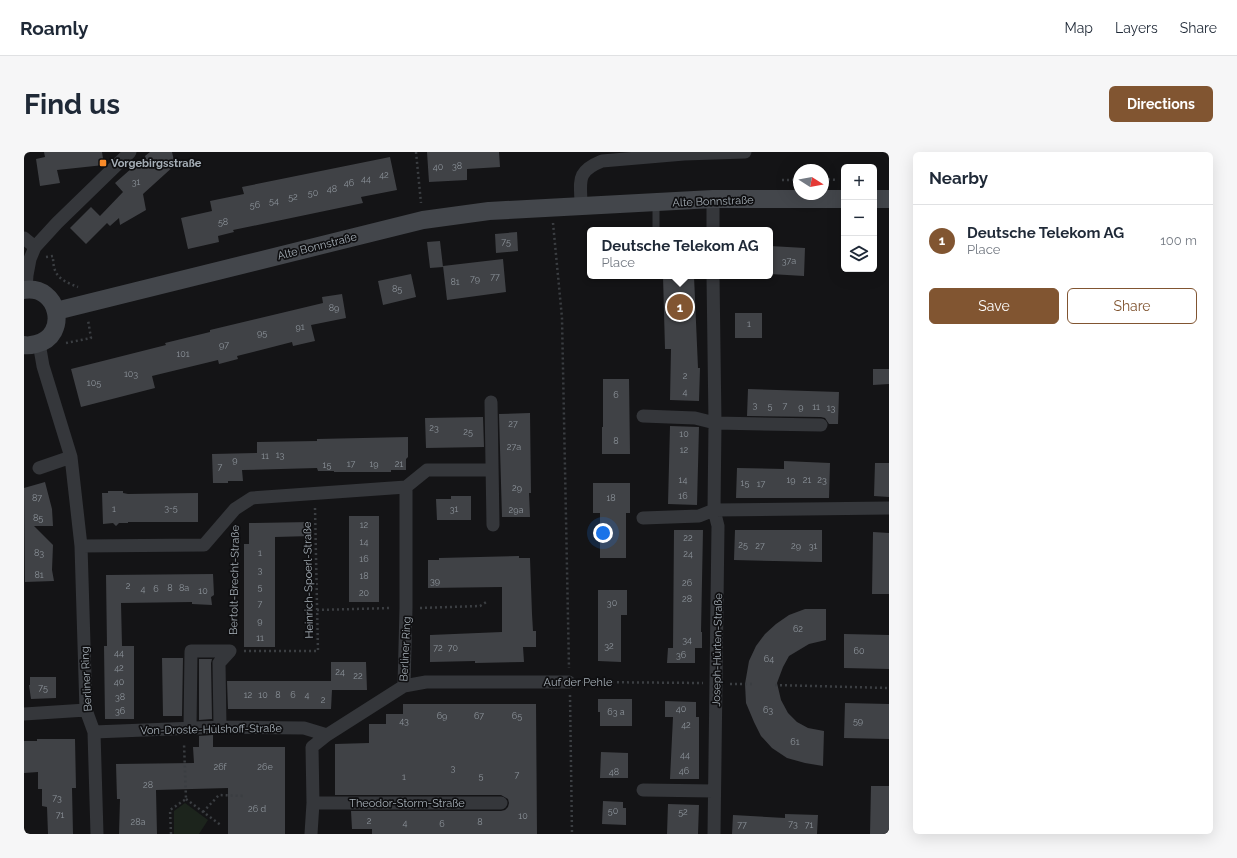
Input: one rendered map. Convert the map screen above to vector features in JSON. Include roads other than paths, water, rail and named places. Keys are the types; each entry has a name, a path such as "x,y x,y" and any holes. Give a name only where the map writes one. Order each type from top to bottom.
{"main road":[{"name":"Alte Bonnstraße","path":"56,311 423,220 489,211 552,207 713,199 841,199"},
{"path":"877,199 889,199"},
{"path":"25,290 42,292 48,297 53,303 57,318 53,332 48,338 31,344"}],"street":[{"path":"25,290 30,259 35,247 57,222 130,152"},
{"path":"582,206 581,179 583,171 591,165 602,161 684,154 745,152"},
{"path":"713,199 713,227"},
{"path":"24,238 35,247"},
{"name":"Joseph-Hürten-Straße","path":"713,279 715,423 714,510 718,526 714,834"},
{"name":"Berliner Ring","path":"31,344 43,366 71,457 81,546 86,710 94,732 97,834"},
{"path":"491,402 493,525"},
{"path":"643,416 695,418 715,423 821,425"},
{"path":"39,468 71,457"},
{"path":"81,546 204,545 235,509 252,498 406,487 427,470 492,470"},
{"name":"Berliner Ring","path":"312,834 312,747 327,735 404,686 406,608 406,487"},
{"path":"643,518 699,516 714,510 889,508"},
{"name":"Bertolt-Brecht-Straße","path":"186,728 190,651 230,651 219,663 220,727"},
{"name":"Auf der Pehle","path":"404,686 426,682 569,682"},
{"path":"24,714 86,710"},
{"name":"Von-Droste-Hülshoff-Straße","path":"94,732 220,727 304,728 327,735"},
{"path":"643,790 714,791"},
{"name":"Theodor-Storm-Straße","path":"313,803 501,803"}],"lane":[{"path":"656,202 656,227"}],"place":[{"name":"Vorgebirgsstraße","path":"103,163"},
{"name":"Deutsche Telekom AG","path":"680,307"}]}
